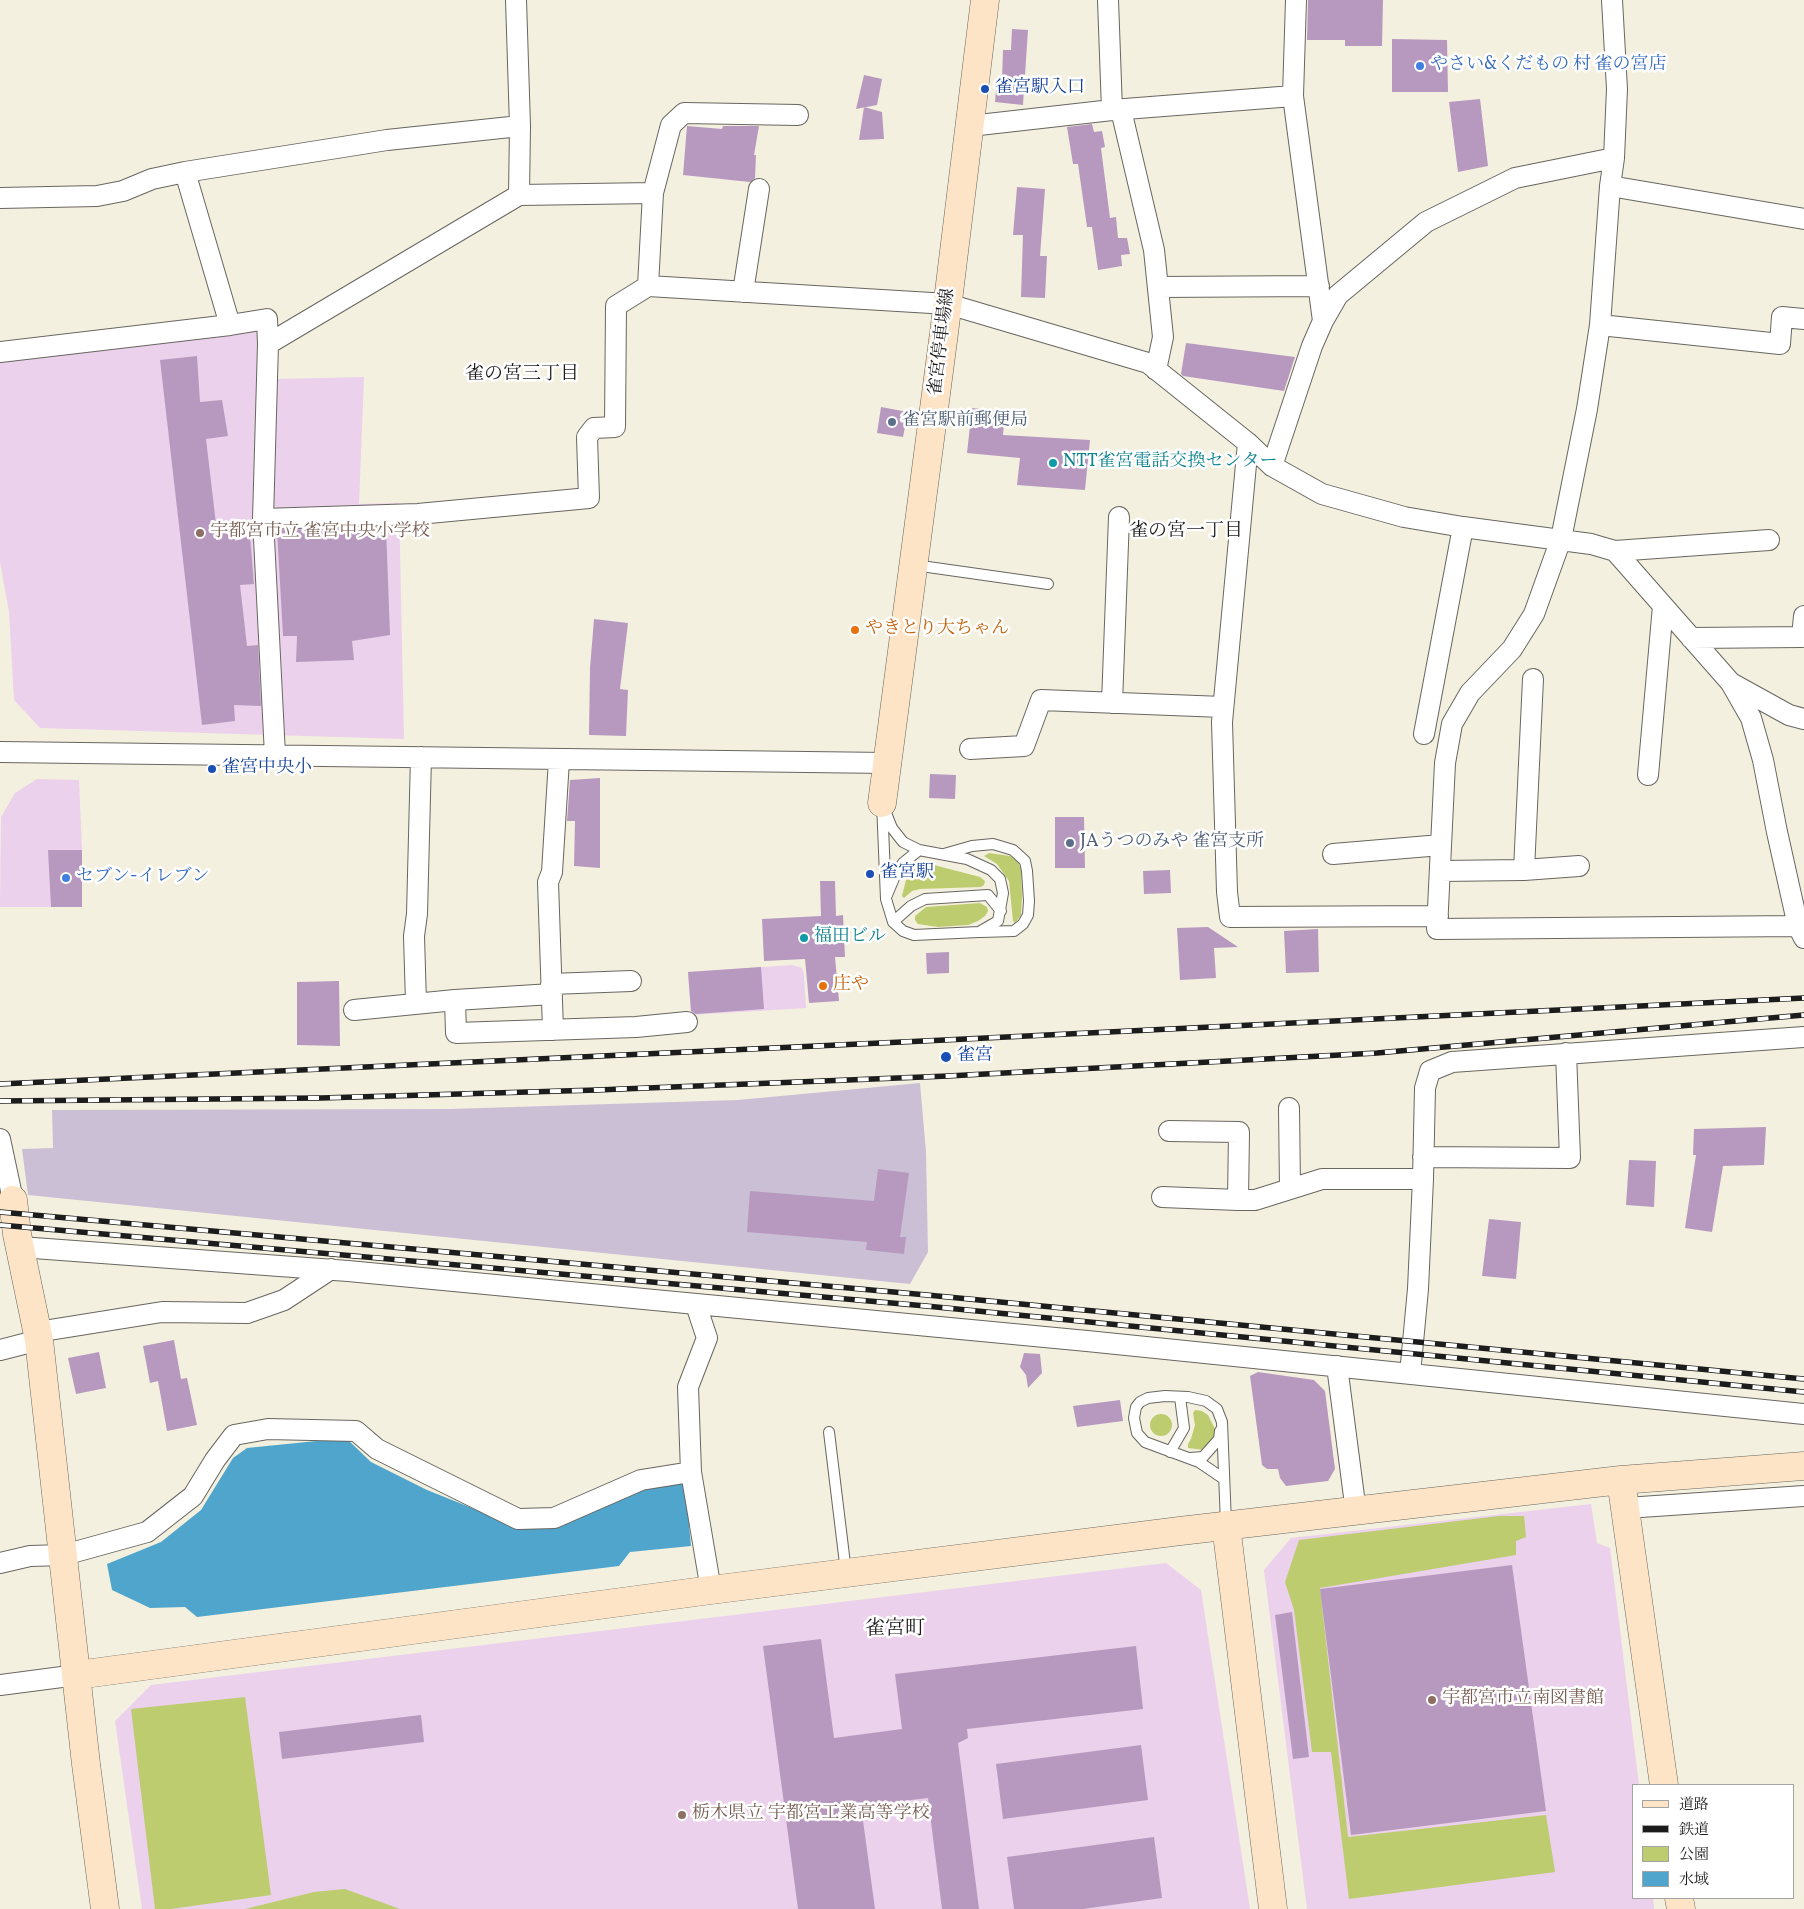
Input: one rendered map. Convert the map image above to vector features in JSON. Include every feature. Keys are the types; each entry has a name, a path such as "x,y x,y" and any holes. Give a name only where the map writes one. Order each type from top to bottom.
{"street":[{"path":"516,0 520,126 519,195"},
{"name":"雀宮停車場線","path":"882,803 948,304 985,0"},
{"path":"1108,0 1116,110 1154,250 1164,337 1156,370"},
{"path":"1296,0 1293,96 1323,321"},
{"path":"1612,0 1617,89 1614,158 1610,186 1600,325 1587,409 1561,539 1534,614 1512,649 1470,693 1452,724 1445,763 1437,929 1801,932 1776,832 1763,760 1751,718 1730,683 1615,551"},
{"path":"970,126 1116,110 1293,96"},
{"path":"648,286 652,193 671,125 684,113 798,115"},
{"path":"0,198 97,196 124,192 152,179 185,172 387,140 520,126"},
{"path":"1272,466 1312,346 1323,321 1338,295 1426,222 1515,178 1614,158"},
{"path":"185,172 230,325"},
{"path":"1610,186 1804,219"},
{"path":"743,292 759,189"},
{"path":"268,344 519,195 652,193"},
{"path":"263,519 418,514 589,498 587,437 594,428 615,427 616,306 648,286 948,304 1148,363 1248,443 1272,466 1322,494 1404,517 1462,527 1561,539 1591,544 1615,551 1769,540"},
{"path":"1158,287 1318,286"},
{"path":"1600,325 1780,344 1782,317 1804,319"},
{"path":"0,352 267,319 263,519 275,755"},
{"path":"1248,443 1222,722 1227,892 1230,917 1438,916"},
{"path":"1112,703 1119,517"},
{"path":"1424,734 1462,527"},
{"path":"1648,775 1663,606"},
{"path":"1691,638 1802,638 1804,616"},
{"path":"1524,870 1533,679"},
{"path":"1730,683 1789,715 1804,719"},
{"path":"970,749 1024,746 1041,700 1223,707"},
{"path":"0,752 887,763"},
{"path":"416,1003 414,936 417,914 421,757"},
{"path":"553,1030 548,882 552,872 559,760"},
{"path":"1333,854 1441,845"},
{"path":"1440,872 1524,870 1579,866"},
{"path":"354,1010 631,981"},
{"path":"455,1000 456,1033 636,1027 688,1022"},
{"path":"1410,1374 1418,1289 1425,1088 1430,1071 1452,1062 1804,1037"},
{"path":"1424,1157 1570,1158 1566,1053"},
{"path":"1289,1108 1290,1189"},
{"path":"1168,1131 1239,1132 1238,1200"},
{"path":"0,1140 13,1200 10,1246 38,1336 86,1764 105,1909"},
{"path":"1162,1197 1255,1200 1322,1179 1423,1179"},
{"path":"10,1246 331,1269 1337,1366 1804,1414"},
{"path":"0,1350 38,1336 162,1312 247,1313 284,1300 331,1269"},
{"path":"696,1305 707,1338 688,1387 691,1472 711,1590"},
{"path":"1337,1366 1356,1512"},
{"path":"0,1563 30,1556 64,1555 147,1532 193,1496 215,1460 234,1435 268,1429 356,1431 377,1449 518,1519 554,1518 641,1480 691,1472"},
{"path":"0,1685 711,1590 1226,1525 1356,1512 1622,1480 1804,1466"},
{"path":"1622,1480 1664,1784"},
{"path":"1626,1508 1804,1496"},
{"path":"1226,1525 1273,1909"}],"lane":[{"path":"913,564 1048,584"},
{"path":"882,803 892,828 903,842 919,850 967,859 991,870 1000,879 1002,892 1001,911 998,921 979,932"},
{"path":"882,803 886,899 893,922 903,931 914,935 1014,931 1023,924 1028,915 1027,871 1025,861 1013,850 993,844 972,846 943,854"},
{"path":"886,899 897,871 903,863 919,850"},
{"path":"893,922 911,906 925,899 988,895 1001,911"},
{"path":"1170,1452 1184,1428 1180,1397"},
{"path":"1224,1479 1199,1462 1145,1442 1137,1433 1134,1418 1136,1407 1140,1402 1148,1398 1180,1397 1206,1401 1217,1409 1222,1422 1226,1525"},
{"path":"1189,1458 1203,1457 1219,1439 1222,1422"},
{"path":"829,1432 846,1573"}],"shaded area":[{"name":"宇都宮市立 雀宮中央小学校","path":"258,316 276,379 364,377 359,504 399,503 404,739 40,728 14,700 9,612 0,562 0,357"},
{"path":"37,779 79,780 82,907 0,907 1,817 15,793"},
{"path":"793,965 802,968 804,974 806,1008 691,1015 688,972"},
{"path":"920,1083 926,1152 928,1252 910,1284 28,1195 22,1149 53,1148 52,1110 450,1109 738,1100"},
{"path":"1591,1504 1597,1543 1610,1548 1639,1784 1632,1784 1632,1899 1653,1899 1654,1909 1307,1909 1264,1570 1291,1538"},
{"name":"栃木県立 宇都宮工業高等学校","path":"1166,1563 1201,1590 1250,1909 142,1909 115,1721 151,1685"}],"green space":[{"path":"989,853 1010,856 1018,862 1021,869 1021,915 1015,923 1013,921 1009,881 997,864 984,856"},
{"path":"934,865 980,877 985,881 984,885 981,887 920,889 912,891 904,898 902,896 907,876 921,866"},
{"path":"980,903 987,907 988,911 978,921 968,925 938,927 918,924 915,920 915,916 926,907"},
{"path":"1195,1410 1202,1411 1208,1415 1215,1429 1213,1441 1204,1450 1188,1448 1195,1425 1193,1413"},
{"path":"1161,1414 1169,1417 1172,1425 1169,1433 1161,1436 1153,1433 1150,1425 1153,1417"},
{"path":"1499,1516 1524,1516 1526,1537 1516,1541 1516,1555 1320,1588 1348,1837 1546,1815 1555,1872 1349,1899 1331,1752 1312,1752 1294,1610 1285,1582 1299,1540"},
{"path":"245,1697 271,1895 171,1909 155,1909 131,1709"},
{"path":"345,1889 400,1909 245,1909 314,1892"}],"water":[{"path":"346,1438 371,1462 427,1490 497,1518 537,1529 587,1512 641,1486 685,1481 691,1546 630,1552 619,1566 197,1617 185,1607 150,1608 112,1590 107,1564 161,1542 201,1510 233,1458 247,1448"}],"building":[{"path":"1308,0 1383,0 1382,46 1345,46 1345,40 1307,40"},
{"path":"1012,29 1028,30 1023,105 995,102 997,79 1002,79 1003,50 1011,50"},
{"name":"やさい&くだもの 村 雀の宮店","path":"1392,39 1447,40 1448,92 1392,92"},
{"path":"864,75 882,79 877,105 856,109"},
{"path":"1480,99 1488,166 1458,172 1449,102"},
{"path":"864,107 882,112 884,139 859,140"},
{"path":"1092,124 1094,132 1102,131 1105,147 1101,148 1110,218 1116,217 1118,238 1127,238 1130,254 1121,255 1122,266 1098,270 1092,227 1087,227 1078,164 1073,164 1067,127"},
{"path":"687,126 722,129 723,126 759,126 754,155 756,155 755,178 750,182 683,175"},
{"path":"1017,187 1045,189 1040,256 1047,256 1045,298 1021,297 1023,235 1013,235"},
{"path":"1186,343 1295,357 1284,391 1183,376 1181,374"},
{"path":"197,356 200,402 222,400 228,436 206,439 216,524 234,522 235,541 250,536 254,584 240,585 247,646 258,645 261,706 234,705 235,721 202,725 160,360"},
{"name":"雀宮駅前郵便局","path":"881,407 908,412 903,437 877,433"},
{"name":"NTT雀宮電話交換センター","path":"972,408 1005,412 1003,435 1090,440 1085,490 1017,485 1020,458 967,453"},
{"path":"386,527 390,635 352,641 354,660 296,662 297,636 283,636 277,530"},
{"path":"594,619 628,623 620,689 628,690 626,736 589,735 590,668"},
{"path":"930,774 956,775 955,799 929,798"},
{"path":"600,778 600,868 574,866 575,821 567,821 570,780"},
{"name":"JAうつのみや 雀宮支所","path":"1055,817 1084,817 1085,868 1055,868"},
{"name":"セブン-イレブン","path":"48,850 82,850 82,907 51,907"},
{"path":"1170,870 1171,893 1144,894 1143,871"},
{"name":"福田ビル","path":"820,881 835,881 836,916 843,915 845,957 835,957 839,1001 809,1003 805,959 764,961 762,919 821,916"},
{"path":"1208,927 1238,947 1214,948 1216,978 1180,980 1177,928"},
{"path":"1318,929 1319,972 1286,973 1284,931"},
{"path":"949,952 949,973 927,974 926,953"},
{"path":"761,967 764,1009 696,1014 691,1011 688,972"},
{"path":"339,981 340,1046 297,1045 297,982"},
{"path":"1766,1127 1764,1165 1723,1166 1712,1232 1685,1228 1696,1155 1693,1155 1694,1129"},
{"path":"1629,1160 1656,1161 1654,1207 1626,1205"},
{"path":"878,1169 909,1173 900,1237 906,1237 904,1254 866,1250 867,1242 747,1232 750,1191 874,1201"},
{"path":"1489,1219 1521,1222 1516,1279 1482,1276"},
{"path":"174,1340 181,1379 187,1378 197,1425 167,1431 158,1381 150,1383 143,1346"},
{"path":"99,1352 106,1388 76,1394 68,1358"},
{"path":"1024,1353 1040,1354 1042,1373 1028,1388 1026,1375 1020,1367"},
{"path":"1258,1372 1314,1380 1325,1391 1335,1469 1328,1481 1286,1486 1280,1478 1278,1469 1267,1469 1262,1465 1250,1376"},
{"path":"1120,1400 1123,1421 1077,1427 1073,1406"},
{"name":"宇都宮市立南図書館","path":"1512,1565 1546,1811 1351,1835 1320,1589"},
{"path":"1292,1612 1309,1757 1293,1759 1275,1615"},
{"path":"821,1639 834,1738 902,1729 895,1674 1136,1646 1143,1709 967,1729 968,1738 958,1743 979,1909 942,1909 928,1798 861,1806 875,1909 798,1909 763,1646"},
{"path":"421,1715 424,1742 282,1759 279,1732"},
{"path":"1141,1745 1148,1800 1003,1819 996,1764"},
{"path":"1154,1837 1162,1898 1083,1909 1014,1909 1007,1857"}],"railway":[{"path":"0,1084 1804,998"},
{"path":"0,1101 321,1098 597,1090 948,1076 1377,1053 1804,1015"},
{"path":"0,1212 927,1295 1804,1379"},
{"path":"0,1225 926,1306 1804,1392"}],"place":[{"name":"やさい&くだもの 村 雀の宮店","path":"1420,66"},
{"name":"雀宮駅入口","path":"985,89"},
{"name":"雀宮駅前郵便局","path":"892,422"},
{"name":"NTT雀宮電話交換センター","path":"1053,463"},
{"name":"宇都宮市立 雀宮中央小学校","path":"200,533"},
{"name":"やきとり大ちゃん","path":"855,630"},
{"name":"雀宮中央小","path":"212,769"},
{"name":"JAうつのみや 雀宮支所","path":"1070,843"},
{"name":"雀宮駅","path":"870,874"},
{"name":"セブン-イレブン","path":"66,878"},
{"name":"福田ビル","path":"804,938"},
{"name":"庄や","path":"823,986"},
{"name":"雀宮","path":"946,1057"},
{"name":"宇都宮市立南図書館","path":"1432,1700"},
{"name":"栃木県立 宇都宮工業高等学校","path":"682,1815"}],"district":[{"name":"雀の宮三丁目","path":"522,376"},
{"name":"雀の宮一丁目","path":"1186,533"},
{"name":"雀宮町","path":"895,1630"}]}
